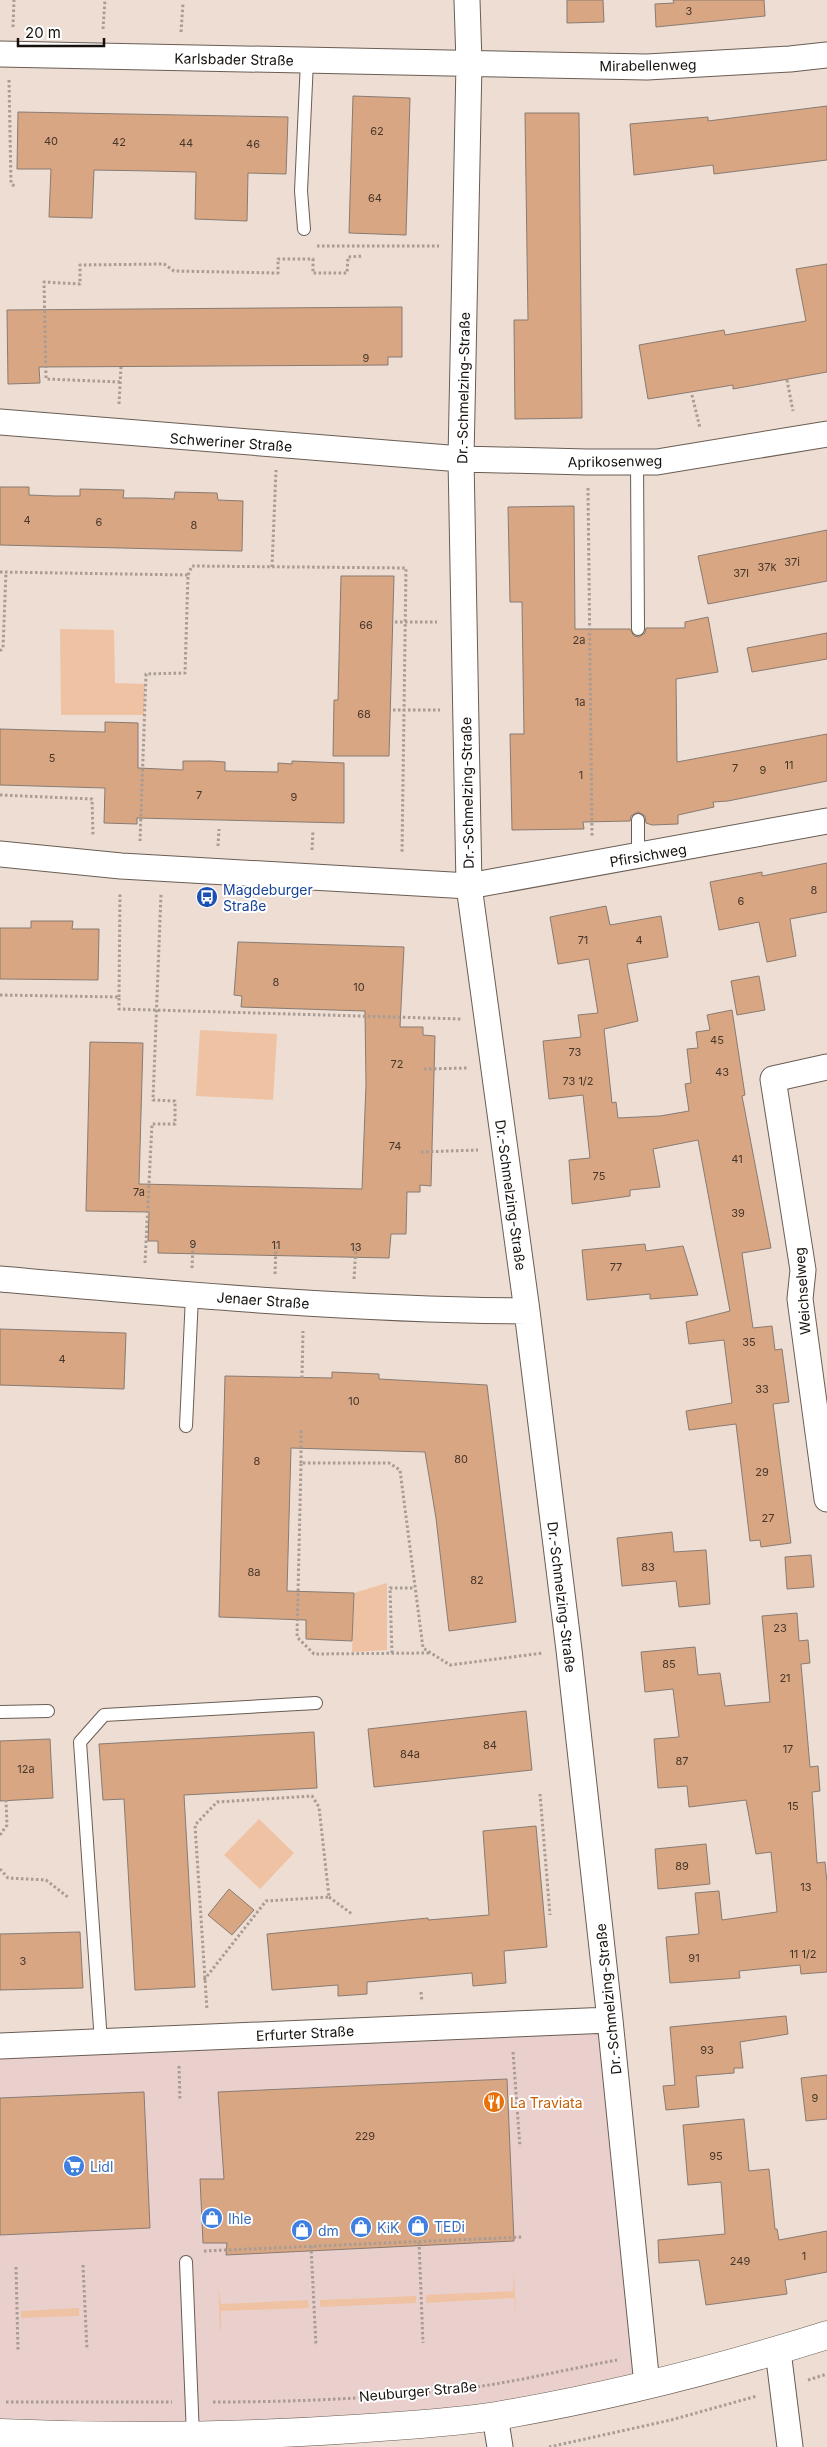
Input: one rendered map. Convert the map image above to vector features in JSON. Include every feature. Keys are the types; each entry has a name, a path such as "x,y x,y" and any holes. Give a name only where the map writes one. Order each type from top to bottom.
{"street":[{"name":"Dr.-Schmelzing-Straße","path":"467,0 469,63 462,460 469,886 527,1310 568,1650 610,2020 648,2385"},
{"name":"Karlsbader Straße","path":"5,54 469,63"},
{"name":"Mirabellenweg","path":"469,63 647,67 790,60 827,55"},
{"name":"Schweriner Straße","path":"0,422 462,460"},
{"name":"Aprikosenweg","path":"462,460 657,462 827,434"},
{"name":"Pfirsichweg","path":"469,886 638,857 827,821"},
{"path":"0,854 94,864 469,886"},
{"name":"Weichselweg","path":"827,1067 773,1079 803,1270 800,1299 827,1499"},
{"name":"Jenaer Straße","path":"0,1279 192,1296 303,1303 527,1310"},
{"name":"Erfurter Straße","path":"0,2046 610,2020"},
{"path":"3,2438 152,2442 193,2436 303,2440 408,2425 495,2416 648,2385 778,2351 827,2335"},
{"path":"778,2351 790,2447"},
{"path":"495,2416 500,2447"}],"lane":[{"path":"304,229 301,191 307,61"},
{"path":"637,462 638,629"},
{"path":"638,820 638,857"},
{"path":"186,1426 192,1296"},
{"path":"101,2042 80,1742 104,1715 316,1703"},
{"path":"0,1712 48,1711"},
{"path":"186,2262 193,2436"}],"path":[{"path":"5,54 11,183 16,188"},
{"path":"304,229 314,246 466,246"},
{"path":"120,382 46,379 44,282 80,284 80,265 164,264 174,271 278,273 278,259 314,259 313,273 347,273 348,257 363,256"},
{"path":"117,433 121,367"},
{"path":"787,380 799,438"},
{"path":"692,395 706,454"},
{"path":"272,567 277,445"},
{"path":"587,462 592,865"},
{"path":"401,882 406,568 192,566 188,575 185,673 146,674 140,867 119,997 119,1009 459,1019 487,1018"},
{"path":"0,572 188,575"},
{"path":"0,651 3,648 6,572"},
{"path":"395,622 464,623"},
{"path":"393,710 466,710"},
{"path":"0,795 92,800 94,864"},
{"path":"140,867 158,1010 154,1100 176,1101 175,1124 152,1124 141,1291"},
{"path":"0,995 119,997"},
{"path":"424,1069 494,1068"},
{"path":"421,1152 504,1150"},
{"path":"302,1378 303,1303"},
{"path":"301,1429 297,1637 314,1654 429,1653"},
{"path":"301,1463 389,1464 400,1470 423,1648 429,1653 450,1665 568,1650"},
{"path":"392,1653 390,1588 414,1588"},
{"path":"540,1794 550,1915"},
{"path":"329,1897 319,1807 312,1796 217,1802 195,1825 204,1980 266,1901 329,1897 352,1914"},
{"path":"0,1835 7,1825 6,1800"},
{"path":"0,1869 8,1878 46,1880 70,1899"},
{"path":"511,2024 520,2147"},
{"path":"178,2039 180,2101"},
{"path":"226,2250 523,2238"},
{"path":"419,2242 423,2343"},
{"path":"312,2246 316,2346"},
{"path":"83,2265 86,2350"},
{"path":"16,2267 18,2351"},
{"name":"Neuburger Straße","path":"0,2402 256,2402 442,2391 516,2380 644,2355"},
{"path":"549,2447 671,2420 782,2389 827,2374"}],"shaded area":[{"path":"60,629 114,630 115,683 145,684 144,715 61,715"},
{"path":"200,1030 277,1034 273,1100 196,1096"},
{"path":"387,1583 387,1650 352,1652 354,1593"},
{"path":"259,1819 294,1853 260,1889 224,1855"},
{"path":"610,2020 647,2385 495,2416 0,2433 0,2046"},
{"path":"514,2271 516,2317 514,2298 426,2303 426,2295 513,2291"},
{"path":"218,2285 221,2304 308,2300 309,2308 221,2311 220,2330"},
{"path":"416,2296 416,2303 320,2307 320,2300"},
{"path":"79,2308 79,2316 21,2318 21,2311"}],"building":[{"path":"567,0 603,0 604,22 567,23"},
{"path":"673,0 764,0 765,16 656,27 655,4 674,3"},
{"path":"353,96 410,98 406,235 349,233"},
{"path":"827,106 827,160 714,174 713,165 634,175 630,124 708,117 708,121"},
{"path":"18,112 288,117 286,174 248,173 247,221 195,219 196,172 152,171 94,170 92,218 49,217 51,169 17,169"},
{"path":"525,113 579,113 582,418 515,419 514,320 528,320"},
{"path":"827,264 827,372 733,389 733,385 648,399 639,345 724,330 725,335 806,321 796,269"},
{"path":"402,307 402,357 388,357 388,365 39,367 40,383 8,384 7,310"},
{"path":"0,487 29,487 29,495 55,496 80,496 80,489 124,490 123,498 174,499 175,492 217,493 218,500 243,501 242,551 0,545"},
{"path":"574,506 575,629 630,629 634,636 639,637 645,633 646,628 685,628 685,622 708,617 718,672 676,679 677,762 827,734 827,781 728,801 713,802 714,807 678,815 678,824 652,825 646,823 645,816 638,812 631,816 630,821 583,822 584,829 512,830 510,734 524,734 522,602 510,602 508,507"},
{"path":"827,530 827,581 708,604 698,556"},
{"path":"341,576 394,576 389,756 333,756 334,700 338,700"},
{"path":"827,633 827,659 752,672 747,648"},
{"path":"105,722 138,723 138,768 183,770 183,761 211,761 225,762 225,771 278,772 278,763 292,764 292,761 344,763 344,823 137,818 137,824 104,823 105,788 0,785 0,729 105,732"},
{"path":"827,863 827,912 790,919 796,956 767,962 759,922 719,930 710,882 762,872 762,876"},
{"path":"606,906 610,925 661,916 668,957 627,964 638,1021 604,1029 612,1103 616,1102 618,1118 660,1116 689,1111 685,1084 691,1083 687,1049 698,1048 696,1032 710,1030 707,1015 732,1010 745,1095 742,1096 771,1248 742,1253 753,1328 772,1326 775,1350 782,1349 789,1402 773,1404 791,1543 761,1547 760,1540 750,1541 736,1424 689,1430 686,1411 732,1403 724,1340 689,1344 686,1322 730,1311 698,1140 653,1149 660,1187 630,1190 630,1196 572,1204 569,1160 590,1158 583,1095 549,1099 543,1041 581,1037 578,1015 598,1013 589,959 558,964 550,917"},
{"path":"31,921 73,921 72,929 99,929 98,980 0,979 0,928 31,928"},
{"path":"238,942 404,947 400,1027 423,1027 423,1035 435,1036 431,1186 420,1185 420,1192 407,1192 406,1234 391,1234 389,1258 158,1253 158,1241 148,1241 149,1212 86,1211 90,1042 143,1043 139,1184 362,1189 366,1084 365,1011 241,1007 242,996 234,995"},
{"path":"759,976 765,1010 737,1015 731,981"},
{"path":"645,1244 646,1251 683,1246 698,1295 650,1299 650,1294 587,1300 582,1250"},
{"path":"0,1329 126,1333 124,1389 0,1385"},
{"path":"332,1372 379,1374 379,1379 487,1385 516,1622 449,1631 436,1518 425,1452 291,1448 287,1591 354,1593 352,1641 306,1639 306,1620 219,1617 225,1376 332,1378"},
{"path":"672,1532 674,1552 706,1550 710,1604 679,1607 676,1581 622,1586 617,1538"},
{"path":"811,1555 814,1587 787,1589 785,1557"},
{"path":"797,1613 799,1641 808,1640 810,1663 801,1664 810,1767 818,1766 820,1791 812,1792 817,1863 825,1862 827,1883 827,1972 801,1974 800,1965 739,1971 740,1978 670,1983 666,1937 699,1934 695,1893 719,1891 722,1920 777,1912 771,1852 756,1854 746,1800 689,1807 687,1786 658,1788 654,1739 679,1737 673,1689 645,1692 641,1652 695,1647 698,1675 720,1673 725,1706 770,1702 762,1616"},
{"path":"526,1711 532,1770 374,1787 368,1729"},
{"path":"314,1732 317,1788 184,1795 195,1987 135,1990 124,1799 103,1800 99,1744"},
{"path":"50,1739 53,1798 0,1801 0,1741"},
{"path":"536,1826 547,1947 504,1951 506,1983 473,1986 472,1973 367,1982 367,1994 338,1996 338,1985 272,1990 267,1934 428,1918 428,1920 489,1915 483,1831"},
{"path":"706,1844 710,1884 658,1889 655,1849"},
{"path":"229,1889 254,1910 232,1935 208,1915"},
{"path":"80,1932 83,1988 0,1990 0,1934"},
{"path":"786,2016 788,2034 740,2042 743,2068 734,2068 734,2073 696,2076 699,2107 666,2110 663,2086 675,2085 670,2027"},
{"path":"827,2075 827,2119 806,2121 801,2078"},
{"path":"507,2079 514,2241 226,2255 227,2243 203,2243 200,2179 224,2179 218,2092"},
{"path":"144,2092 150,2228 0,2235 0,2098"},
{"path":"744,2119 749,2171 769,2169 775,2229 777,2229 779,2240 827,2231 827,2272 785,2280 787,2294 706,2305 699,2260 659,2263 658,2240 725,2234 721,2182 688,2185 683,2125"}],"place":[{"name":"Magdeburger Straße","path":"207,897"},
{"name":"La Traviata","path":"494,2102"},
{"name":"Lidl","path":"74,2166"},
{"name":"Ihle","path":"212,2218"},
{"name":"TEDi","path":"418,2226"},
{"name":"KiK","path":"361,2227"},
{"name":"dm","path":"302,2230"}]}
